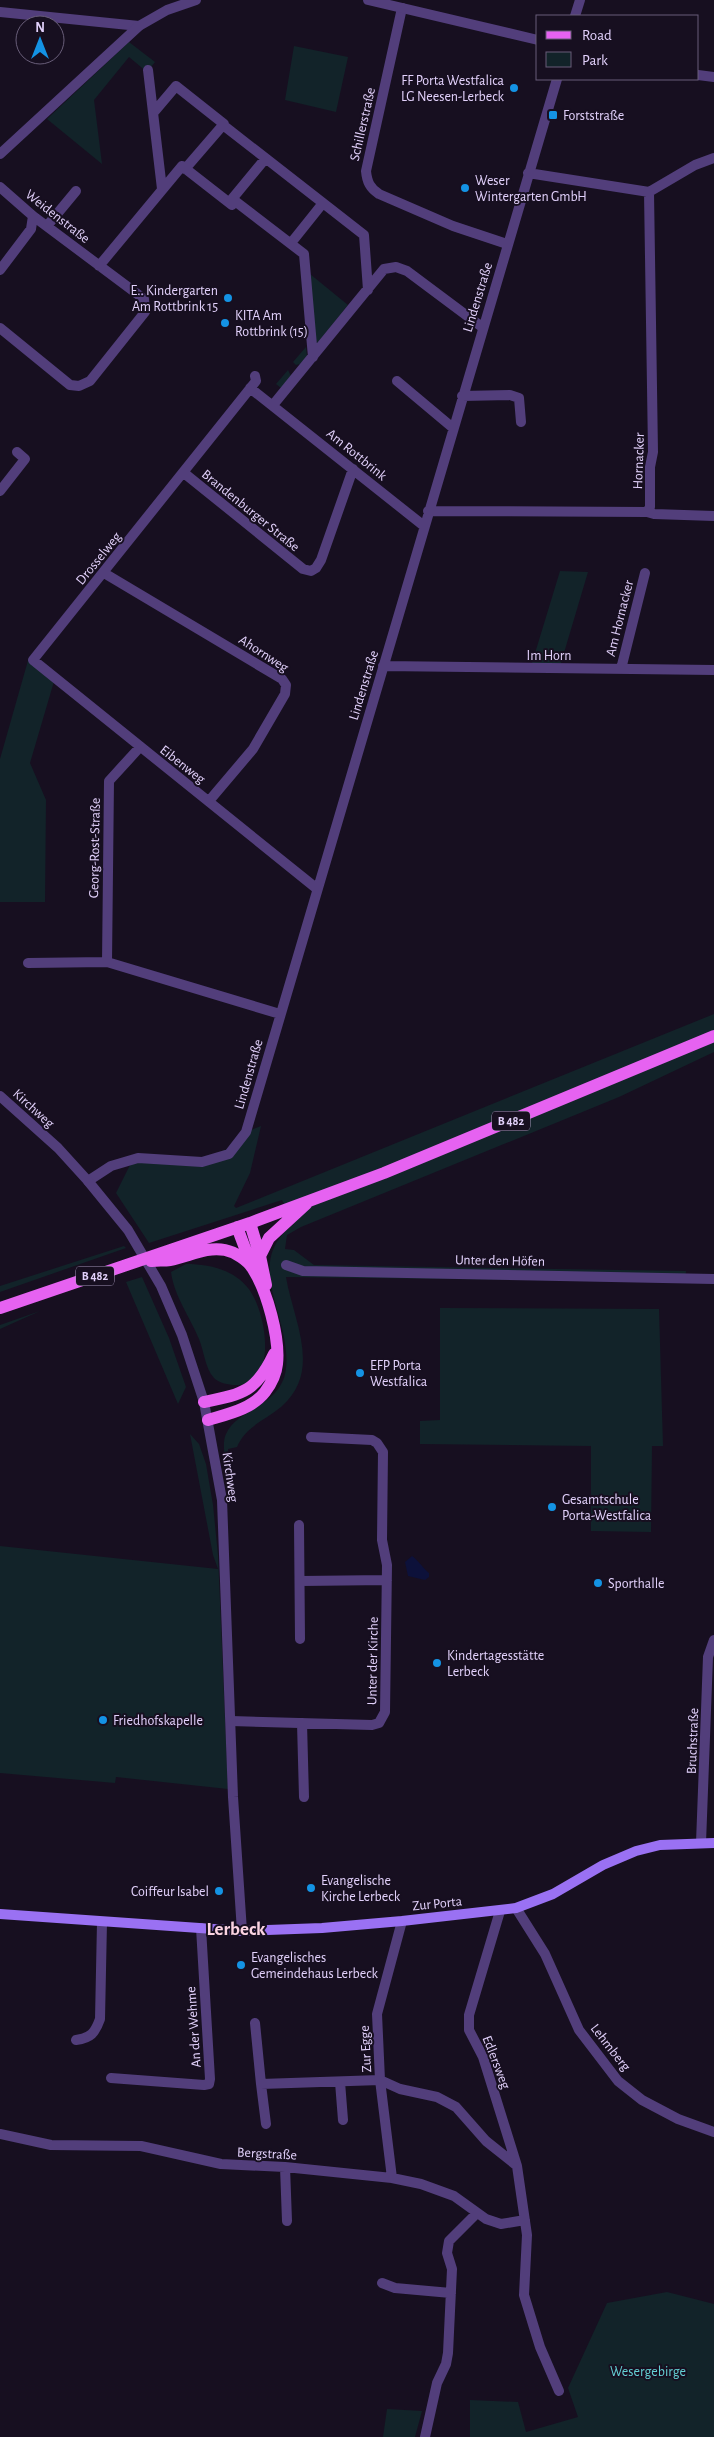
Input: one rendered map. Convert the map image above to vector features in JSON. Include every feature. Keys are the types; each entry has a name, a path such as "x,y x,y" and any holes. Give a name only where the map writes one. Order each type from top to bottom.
{"main road":[{"name":"B 482","path":"0,1308 308,1202 384,1173 714,1036"},
{"path":"260,1256 269,1238 308,1202"},
{"path":"208,1420 249,1405 265,1392 274,1377 277,1364 275,1332 260,1256 250,1222"},
{"path":"237,1227 269,1307"},
{"path":"138,1261 170,1260 212,1249 225,1250 238,1255 253,1268"},
{"path":"204,1402 243,1392 258,1383 276,1350"},
{"name":"Zur Porta","path":"0,1914 242,1931 322,1928 402,1921 516,1908 553,1894 603,1865 636,1851 660,1845 714,1843"}],"street":[{"path":"0,154 139,26 167,10 196,0"},
{"path":"368,0 536,40"},
{"path":"575,15 580,0"},
{"name":"Schillerstraße","path":"402,8 366,171 366,180 370,188 379,194 453,226 507,244"},
{"path":"0,12 139,26"},
{"path":"148,70 162,189"},
{"path":"699,75 714,78"},
{"name":"Lindenstraße","path":"88,1181 110,1166 138,1158 202,1162 229,1154 246,1132 316,888 557,80"},
{"path":"154,112 176,86 265,159 364,235 368,290"},
{"path":"185,169 223,125"},
{"path":"528,173 649,192 695,165 714,158"},
{"path":"232,202 232,199 265,159"},
{"path":"99,266 182,166 304,254 313,357"},
{"name":"Weidenstraße","path":"0,187 33,216 144,299 145,312 90,381 79,386 70,385 0,328"},
{"path":"47,226 76,191"},
{"name":"Hornacker","path":"647,512 650,507 650,467 653,452 649,192"},
{"path":"291,243 323,203"},
{"path":"0,270 31,229 33,216"},
{"path":"273,405 384,269 396,267 407,271 482,328"},
{"name":"Brandenburger Straße","path":"255,376 256,381 184,474 303,569 311,571 316,568 321,560 353,469"},
{"path":"397,381 453,428"},
{"name":"Am Rottbrink","path":"250,388 424,526"},
{"path":"462,396 510,395 519,398 520,422"},
{"path":"0,491 25,460 17,452"},
{"name":"Drosselweg","path":"33,660 184,474"},
{"path":"428,511 647,512 654,514 714,516"},
{"name":"Ahornweg","path":"104,572 282,679 286,685 285,694 253,749 209,801"},
{"name":"Am Hornacker","path":"621,669 644,573"},
{"name":"Eibenweg","path":"33,660 316,888"},
{"name":"Im Horn","path":"383,666 714,670"},
{"name":"Georg-Rost-Straße","path":"107,962 109,781 140,747"},
{"path":"28,963 107,962 280,1014"},
{"name":"Kirchweg","path":"0,1098 58,1148 128,1230 161,1286 182,1335 204,1402 222,1500 242,1931"},
{"name":"Unter den Höfen","path":"286,1265 303,1271 714,1280"},
{"name":"Unter der Kirche","path":"231,1721 372,1725 379,1723 385,1712 388,1565 382,1540 383,1452 377,1443 372,1440 311,1437"},
{"path":"299,1525 301,1581 300,1639"},
{"path":"301,1581 387,1580"},
{"name":"Bruchstraße","path":"701,1843 708,1657 714,1640"},
{"path":"302,1723 304,1797"},
{"name":"Lehmberg","path":"516,1908 546,1954 579,2030 618,2080 642,2100 678,2119 714,2132"},
{"name":"Edlersweg","path":"500,1911 469,2015 469,2030 483,2057 517,2166 527,2235 524,2295 540,2347 559,2391"},
{"name":"Zur Egge","path":"392,2178 380,2080 377,2014 402,1921"},
{"path":"76,2040 91,2037 96,2031 100,2019 102,1922"},
{"name":"An der Wehme","path":"110,2078 209,2084 201,1928"},
{"path":"255,2023 266,2124"},
{"path":"261,2084 380,2080 400,2089 437,2097 456,2107 486,2141 517,2166"},
{"path":"340,2082 343,2120"},
{"name":"Bergstraße","path":"0,2134 51,2145 141,2146 221,2164 286,2166 392,2178 421,2184 454,2196 477,2213 501,2224 525,2220"},
{"path":"286,2166 287,2221"},
{"path":"425,2437 436,2382 447,2358 452,2269 447,2247 449,2241 477,2213"},
{"path":"382,2282 395,2288 450,2293"}],"green space":[{"path":"129,42 155,62 147,72 129,57 94,100 102,164 47,119"},
{"path":"294,46 348,57 336,112 285,100"},
{"path":"310,274 348,305 315,346"},
{"path":"306,347 307,356 300,364 296,365 293,362"},
{"path":"288,370 291,376 281,388 276,384"},
{"path":"560,571 588,572 561,663 532,663"},
{"path":"29,657 55,678 30,763 46,800 45,902 0,902 0,759"},
{"path":"714,1014 714,1052 619,1097 301,1227 287,1235 285,1249 294,1250 314,1265 686,1271 685,1282 286,1277 302,1345 303,1361 300,1378 294,1393 281,1407 250,1429 237,1447 228,1449 228,1468 225,1465 224,1441 226,1434 239,1418 276,1392 282,1382 286,1369 286,1349 272,1291 270,1273 271,1256 279,1239 294,1224 282,1200 149,1243 116,1193 129,1167 139,1155 202,1160 227,1149 240,1134 261,1126 250,1173 234,1206 236,1208"},
{"path":"124,1246 126,1248 0,1292 0,1286"},
{"path":"186,1264 203,1265 228,1272 248,1288 254,1299 264,1329 265,1345 264,1361 259,1373 249,1382 235,1385 227,1384 216,1380 211,1374 199,1339 175,1290 171,1272"},
{"path":"142,1277 169,1338 186,1387 178,1404 126,1282"},
{"path":"440,1308 659,1309 663,1446 652,1446 651,1532 591,1531 591,1446 420,1444 420,1421 440,1420"},
{"path":"40,1311 0,1329 0,1325"},
{"path":"190,1434 199,1444 206,1464 213,1505 218,1555 228,1789 116,1777 115,1783 0,1773 0,1546 218,1569 213,1555"},
{"name":"Wesergebirge","path":"667,2292 714,2304 714,2437 470,2437 470,2400 518,2402 526,2432 578,2417 568,2388 607,2303"},
{"path":"387,2409 422,2411 415,2437 383,2437"}],"shaded area":[{"path":"412,1556 429,1573 429,1577 425,1580 408,1576 405,1562"}],"place":[{"name":"FF Porta Westfalica LG Neesen-Lerbeck","path":"514,88"},
{"name":"Forststraße","path":"553,115"},
{"name":"Weser Wintergarten GmbH","path":"465,188"},
{"name":"E.. Kindergarten Am Rottbrink 15","path":"228,298"},
{"name":"KITA Am Rottbrink (15)","path":"225,323"},
{"name":"EFP Porta Westfalica","path":"360,1373"},
{"name":"Gesamtschule Porta-Westfalica","path":"552,1507"},
{"name":"Sporthalle","path":"598,1583"},
{"name":"Kindertagesstätte Lerbeck","path":"437,1663"},
{"name":"Friedhofskapelle","path":"103,1720"},
{"name":"Evangelische Kirche Lerbeck","path":"311,1888"},
{"name":"Coiffeur Isabel","path":"219,1891"},
{"name":"Evangelisches Gemeindehaus Lerbeck","path":"241,1965"}],"district":[{"name":"Lerbeck","path":"236,1928"}]}
